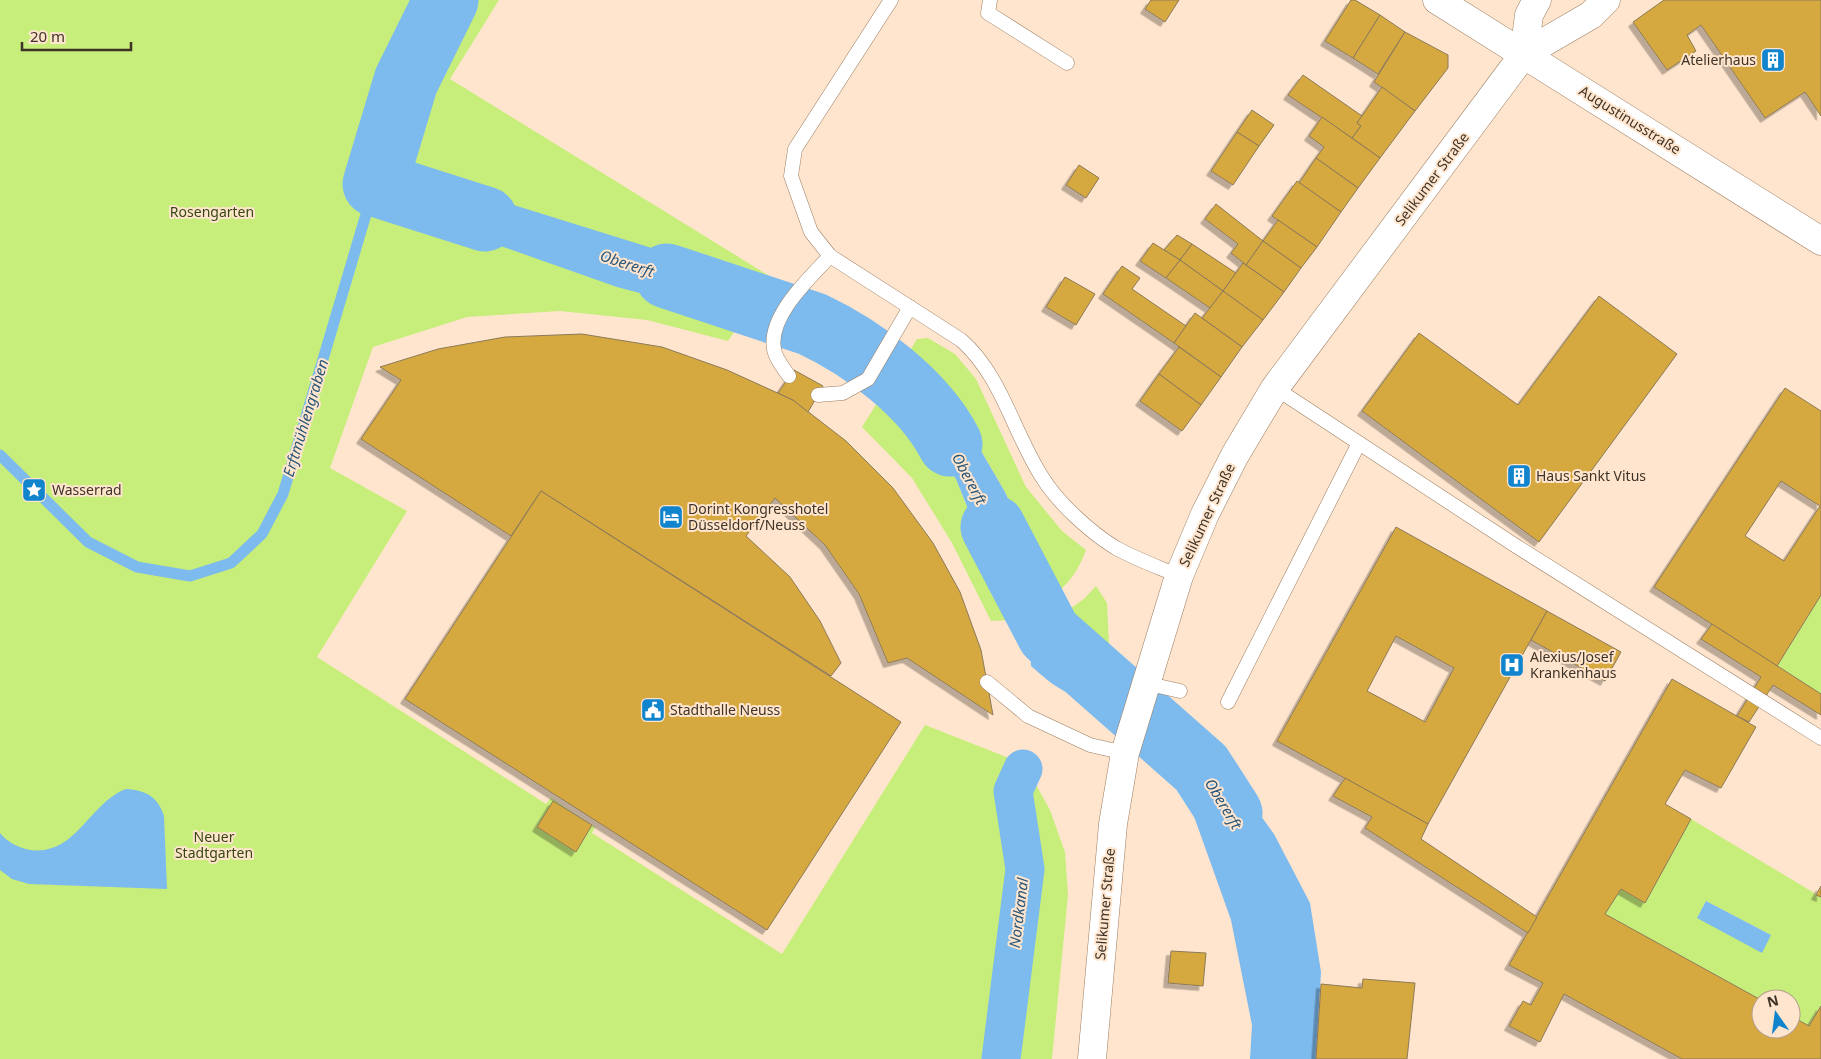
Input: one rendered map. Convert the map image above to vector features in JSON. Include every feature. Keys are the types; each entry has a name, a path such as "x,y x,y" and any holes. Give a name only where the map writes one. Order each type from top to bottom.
{"street":[{"name":"Augustinusstraße","path":"1437,0 1821,241"},
{"path":"1524,54 1529,15 1537,0"},
{"path":"1524,54 1591,15 1606,0"},
{"name":"Selikumer Straße","path":"1092,1059 1113,824 1127,746 1179,576 1205,514 1234,455 1275,388 1524,54"}],"lane":[{"path":"891,0 794,149 792,176 811,232 830,256 961,340 978,354 989,372 1042,478 1076,517 1116,548 1179,576"},
{"path":"990,0 988,13 1067,63"},
{"path":"789,376 774,351 773,332 793,298 830,256"},
{"path":"818,395 844,393 868,379 910,307"},
{"path":"1275,388 1516,546 1821,738"},
{"path":"1228,702 1359,442"},
{"path":"987,682 1028,716 1090,745 1127,746"},
{"path":"1144,689 1180,691"}],"green space":[{"path":"0,0 499,0 450,79 771,277 728,341 647,320 560,311 467,317 373,347 330,468 407,511 317,657 546,804 551,798 595,827 592,833 782,954 925,725 1009,758 997,782 1010,867 985,1059 0,1059"},
{"path":"928,338 955,354 976,379 1026,487 1062,531 1086,550 1073,576 1064,587 1052,596 1005,492 960,415 937,380 906,357 917,339"},
{"path":"885,390 914,416 956,479 989,561 1019,616 1010,620 991,621 952,543 912,478 862,427"},
{"path":"1096,586 1107,603 1109,644 1057,618 1084,599"},
{"path":"1821,595 1821,694 1777,666"},
{"path":"1030,774 1050,810 1065,852 1068,895 1052,1059 1014,1059 1039,880"},
{"path":"1691,819 1821,897 1821,1006 1809,1026 1801,1022 1801,989 1751,989 1751,994 1605,914 1621,889 1645,902","holes":["1706,901 1771,935 1697,918"]}],"water":[{"path":"409,161 436,181 671,254 764,287 742,320 617,287 495,244 391,214"},
{"path":"821,310 867,337 852,361 804,338"},
{"path":"906,357 937,380 960,415 1005,492 1052,596 1019,616 989,561 956,479 914,416 885,390"},
{"path":"1057,618 1109,644 1100,681 1091,694 1083,696 1073,695 1063,691 1031,666 1030,634"},
{"path":"1178,726 1220,759 1274,834 1310,903 1321,972 1316,1059 1250,1059 1252,1025 1231,920 1186,794 1167,776"},
{"path":"126,789 140,791 155,799 164,816 167,889 29,884 12,879 0,870 0,833 10,842 22,848 46,850 59,845 71,837 102,805"},
{"path":"1706,901 1771,935 1762,953 1697,918"}],"pier":[{"path":"764,287 766,288 744,321 742,320"},
{"path":"907,355 885,390 883,389 904,356"},
{"path":"1104,661 1106,663 1101,686 1097,691 1088,696 1086,694 1099,685"},
{"path":"1176,725 1178,726 1167,776 1165,774"}],"building":[{"path":"1151,0 1179,0 1165,22 1145,9"},
{"path":"1351,0 1355,0 1380,15 1353,58 1325,41"},
{"name":"Atelierhaus","path":"1664,0 1821,0 1821,116 1805,92 1765,118 1701,25 1687,35 1696,51 1667,70 1633,22"},
{"path":"1380,15 1405,32 1378,74 1353,58"},
{"path":"1405,32 1448,55 1448,68 1415,111 1374,82"},
{"path":"1303,75 1362,116 1357,123 1361,126 1352,138 1288,95"},
{"path":"1382,87 1415,111 1380,158 1352,138 1361,126 1357,123"},
{"path":"1252,110 1274,125 1259,146 1237,132"},
{"path":"1322,117 1380,158 1358,188 1316,158 1324,147 1309,136"},
{"path":"1237,132 1259,146 1233,185 1211,171"},
{"path":"1316,158 1358,188 1341,212 1299,183"},
{"path":"1079,165 1099,178 1086,198 1066,185"},
{"path":"1297,181 1341,212 1317,247 1272,216"},
{"path":"1216,204 1263,241 1246,265 1231,253 1238,244 1205,219"},
{"path":"1278,220 1317,247 1301,268 1263,241"},
{"path":"1177,235 1192,244 1180,260 1164,250"},
{"path":"1263,241 1301,268 1284,292 1246,265"},
{"path":"1153,243 1180,260 1166,278 1140,261"},
{"path":"1192,244 1236,273 1223,291 1180,260"},
{"path":"1180,260 1223,291 1210,308 1166,278"},
{"path":"1243,263 1284,292 1263,320 1223,291"},
{"path":"1122,266 1140,278 1132,289 1186,326 1174,343 1103,294"},
{"path":"1065,277 1095,294 1076,325 1046,307"},
{"path":"1223,291 1263,320 1242,347 1202,318"},
{"name":"Haus Sankt Vitus","path":"1599,296 1677,354 1539,542 1362,411 1419,333 1518,405"},
{"path":"1195,313 1242,347 1221,377 1174,343"},
{"name":"Dorint Kongresshotel Düsseldorf/Neuss","path":"582,334 662,347 727,370 793,400 846,441 893,488 933,543 960,592 981,650 993,715 907,658 888,663 859,594 825,545 775,498 746,536 790,577 820,621 841,663 831,676 541,491 511,536 361,439 401,380 380,367 438,349 505,337"},
{"path":"1179,347 1221,377 1201,405 1159,374"},
{"path":"794,370 823,386 808,412 793,400 778,393"},
{"path":"1159,374 1201,405 1182,431 1140,401"},
{"path":"1785,388 1821,411 1821,595 1777,666 1654,587","holes":["1781,481 1820,506 1784,561 1745,536"]},
{"name":"Stadthalle Neuss","path":"541,491 901,722 767,930 405,699"},
{"path":"1396,527 1547,611 1428,824 1277,741","holes":["1396,636 1454,668 1425,722 1367,691"]},
{"path":"1547,611 1621,652 1605,681 1531,640"},
{"path":"1712,624 1821,694 1821,715 1773,685 1749,722 1737,716 1761,677 1701,639"},
{"path":"1672,679 1756,727 1721,788 1685,770 1665,804 1691,819 1645,903 1621,889 1605,914 1751,994 1751,1039 1801,1039 1801,1022 1809,1026 1821,1006 1821,1059 1682,1059 1564,994 1540,1042 1509,1026 1523,1001 1531,1005 1543,983 1509,965"},
{"path":"1345,778 1428,824 1421,839 1537,917 1528,933 1365,828 1372,817 1333,796"},
{"path":"553,801 592,825 576,852 537,827"},
{"path":"1821,886 1821,897 1816,895"},
{"path":"1171,951 1206,953 1203,986 1168,983"},
{"path":"1363,979 1415,983 1407,1059 1316,1059 1321,984 1362,988"}],"waterway":[{"name":"Erftmühlengraben","path":"446,0 406,81 375,184 485,219"},
{"name":"Erftmühlengraben","path":"0,455 88,542 137,567 190,576 231,563 262,534 283,494 375,184"},
{"name":"Obererft","path":"667,276 812,324 832,334 871,359 908,390 925,407 939,425 950,444"},
{"name":"Obererft","path":"993,527 1049,634 1201,768 1230,813"},
{"name":"Nordkanal","path":"1001,1059 1025,869 1013,791 1023,769"}],"place":[{"name":"Atelierhaus","path":"1773,60"},
{"name":"Haus Sankt Vitus","path":"1519,476"},
{"name":"Wasserrad","path":"34,490"},
{"name":"Dorint Kongresshotel Düsseldorf/Neuss","path":"671,517"},
{"name":"Alexius/Josef Krankenhaus","path":"1512,665"},
{"name":"Stadthalle Neuss","path":"653,710"}],"park label":[{"name":"Rosengarten","path":"212,212"},
{"name":"Neuer Stadtgarten","path":"214,846"}]}
